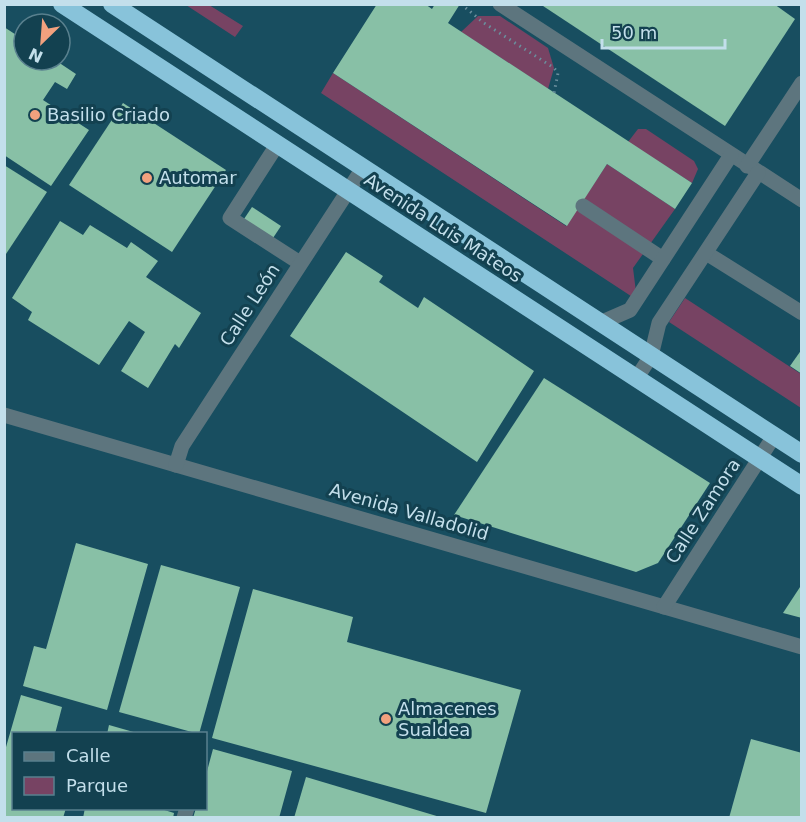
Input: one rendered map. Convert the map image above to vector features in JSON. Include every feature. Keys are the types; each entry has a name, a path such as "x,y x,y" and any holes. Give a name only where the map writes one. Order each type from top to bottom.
{"highway":[{"name":"Avenida Luis Mateos","path":"62,4 801,486"},
{"name":"Avenida Luis Mateos","path":"112,4 801,454"}],"street":[{"path":"500,4 801,201"},
{"path":"636,379 651,356 659,323 706,253 801,83"},
{"path":"277,145 230,218 300,263"},
{"path":"600,324 630,310 730,155"},
{"name":"Calle León","path":"176,465 182,446 363,168"},
{"path":"583,206 663,259"},
{"path":"706,253 801,313"},
{"name":"Avenida Valladolid","path":"4,415 801,647"},
{"name":"Calle Zamora","path":"664,607 774,436"}],"path":[{"path":"461,4 484,23 554,68 558,73 554,93"}],"shaded area":[{"path":"5,5 801,5 801,817 5,818"}],"green space":[{"path":"186,5 209,5 243,26 235,37"},
{"path":"478,16 500,16 548,48 554,68 548,89 461,32"},
{"path":"333,73 566,226 607,164 675,209 633,268 637,300 321,93"},
{"path":"638,129 646,129 694,161 698,169 692,183 628,142"},
{"path":"685,298 801,374 801,408 669,322"}],"building":[{"path":"377,4 425,4 432,9 435,4 460,4 448,23 692,183 675,209 607,164 567,226 333,73"},
{"path":"540,4 774,4 795,19 725,126"},
{"name":"Basilio Criado","path":"4,27 12,32 12,72 72,71 76,74 67,89 55,82 43,100 89,130 51,186 4,155"},
{"name":"Automar","path":"123,103 226,170 172,252 69,185"},
{"path":"4,165 47,192 4,257"},
{"path":"252,207 281,226 273,238 244,219"},
{"path":"60,221 83,235 90,225 127,248 131,242 158,261 146,277 201,313 179,348 175,344 148,388 121,371 145,332 129,321 99,365 28,320 32,312 12,298"},
{"path":"346,252 383,276 379,282 418,308 424,297 534,371 477,462 290,336"},
{"path":"802,349 802,374 790,366"},
{"path":"544,378 710,483 658,563 636,572 454,515"},
{"path":"76,543 148,564 107,710 23,686 34,646 46,649"},
{"path":"161,565 240,587 200,732 192,732 119,712"},
{"path":"802,584 802,618 783,613"},
{"path":"253,589 353,617 347,642 521,690 486,813 212,738"},
{"path":"21,695 62,707 56,732 12,732 12,810 65,810 63,818 4,818 4,754"},
{"path":"109,725 134,732 107,732"},
{"path":"751,739 802,753 802,818 729,818"},
{"path":"213,749 292,771 279,818 193,818 195,810 207,810 207,771"},
{"path":"306,777 440,817 440,818 294,818"},
{"path":"85,810 164,810 174,813 173,818 83,818"}],"place":[{"name":"Basilio Criado","path":"35,115"},
{"name":"Automar","path":"147,178"},
{"name":"Almacenes Sualdea","path":"386,719"}]}
